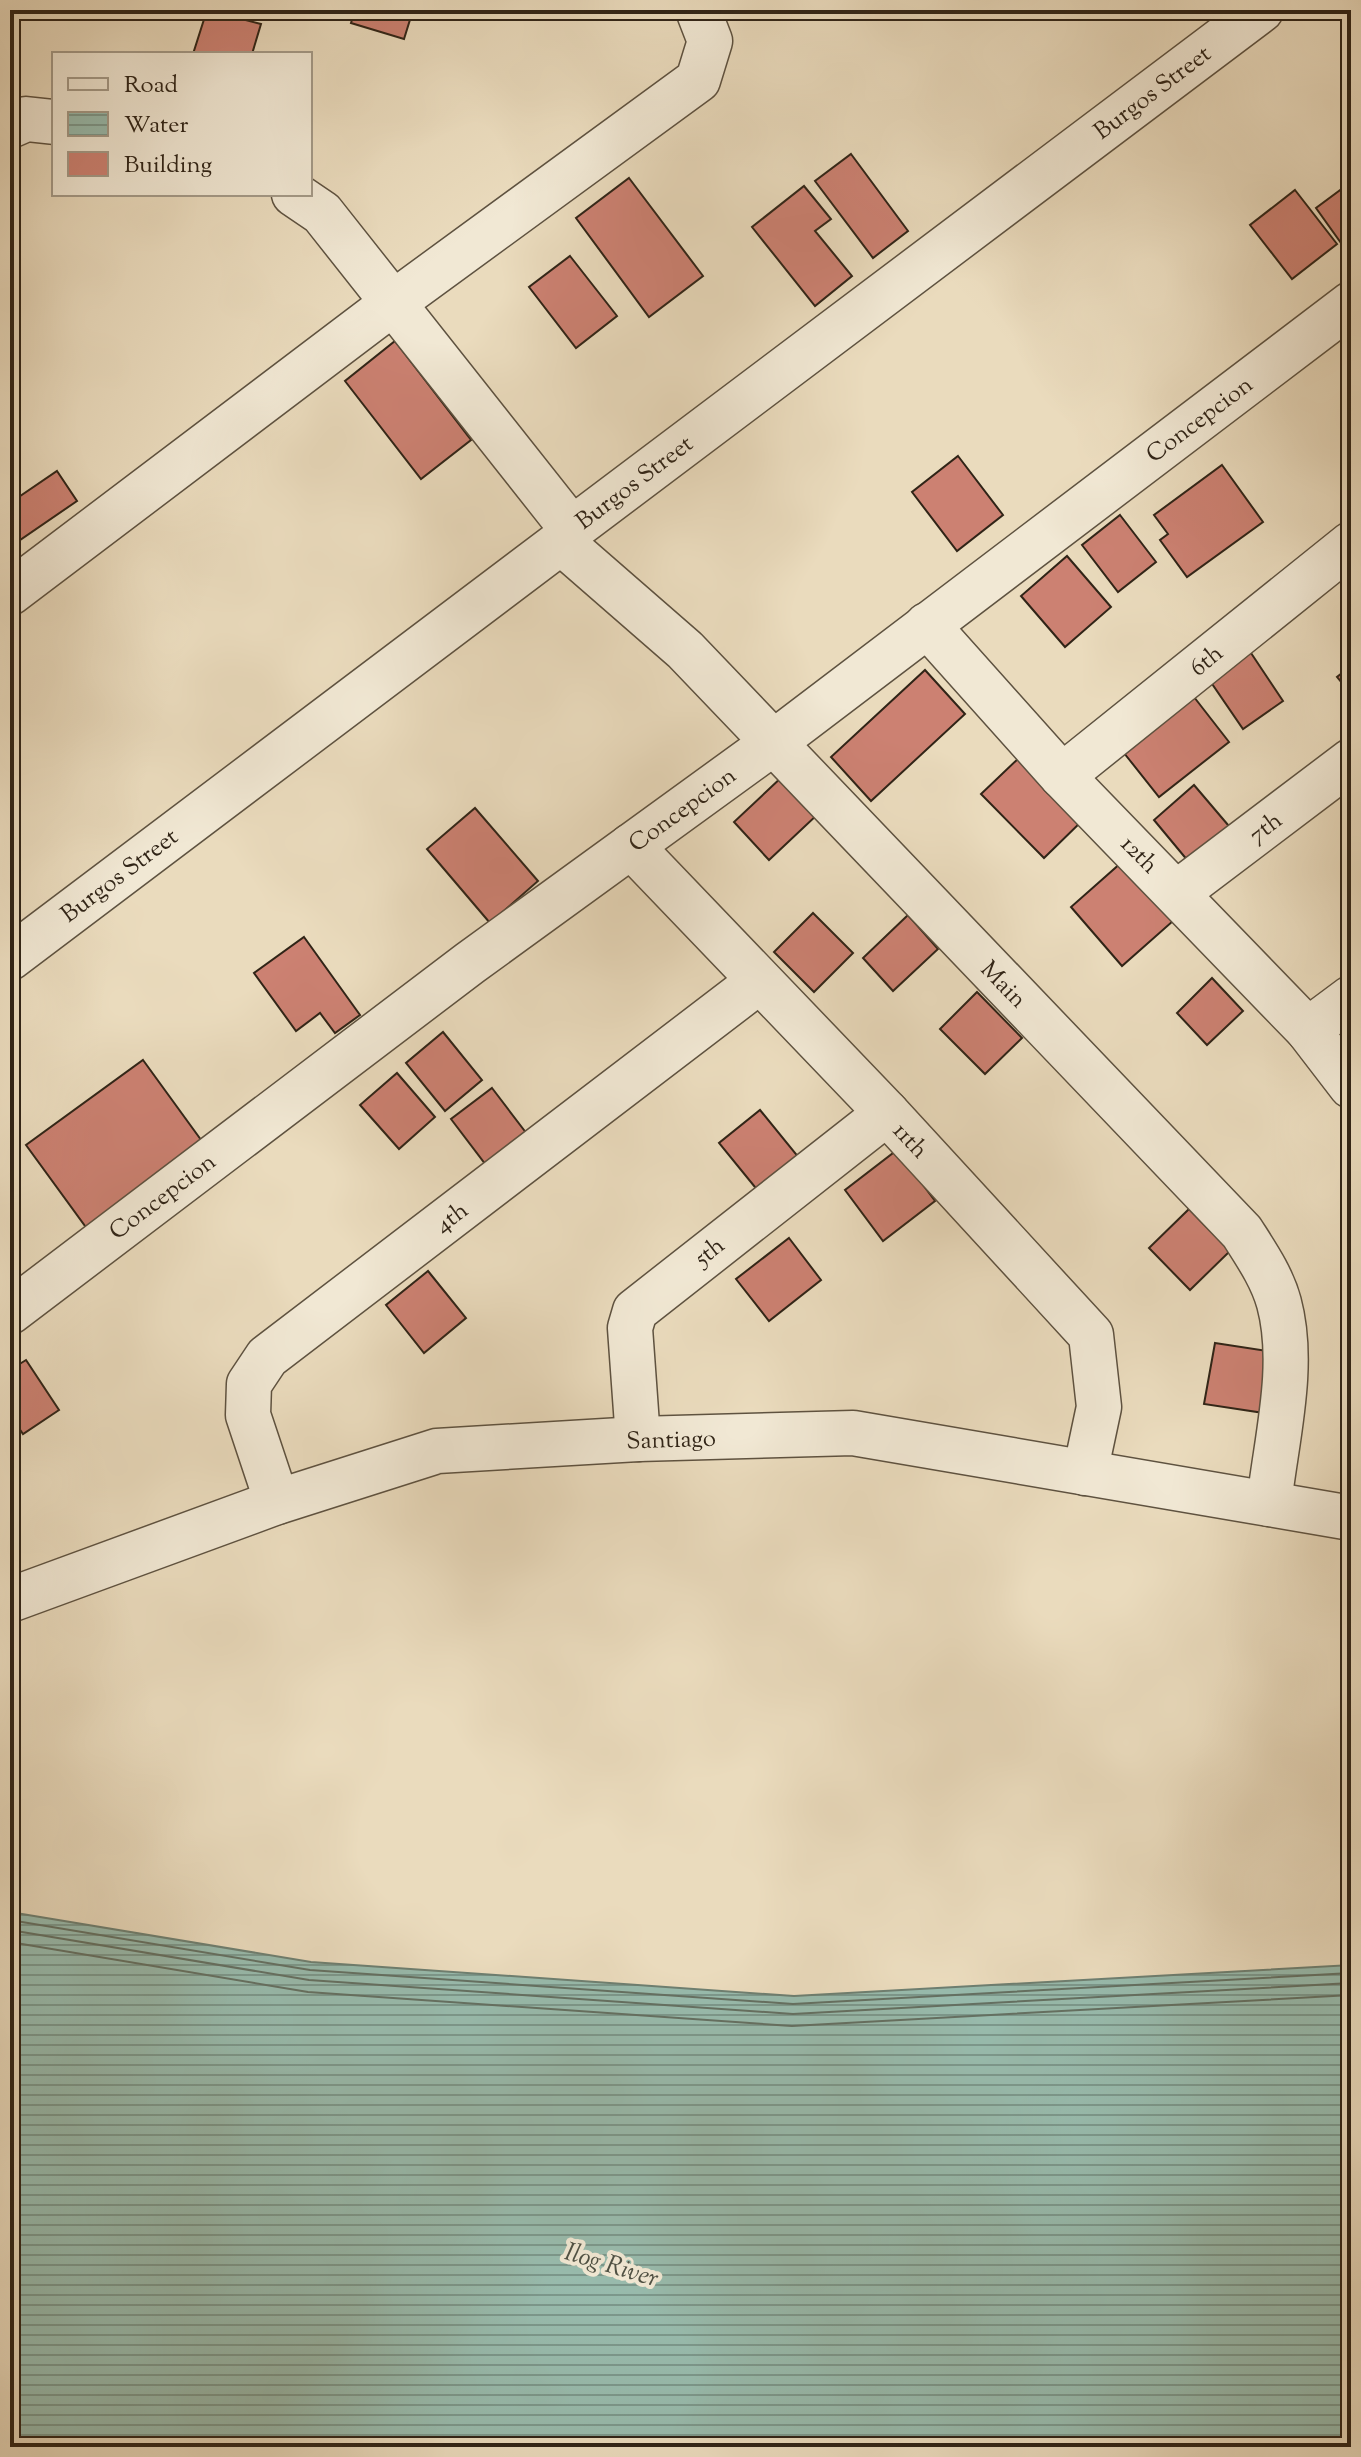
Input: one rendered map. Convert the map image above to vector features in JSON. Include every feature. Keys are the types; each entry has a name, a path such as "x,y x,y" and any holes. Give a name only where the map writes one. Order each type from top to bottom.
{"street":[{"path":"10,593 393,303 698,80 710,41 698,10"},
{"name":"Burgos Street","path":"10,958 1261,10"},
{"path":"10,126 26,119 52,122"},
{"name":"Main","path":"297,196 322,213 566,535 685,650 1242,1232 1263,1265 1279,1302 1286,1351 1269,1504"},
{"name":"Concepcion","path":"10,1312 457,972 773,743 1351,304"},
{"name":"6th","path":"1062,776 1351,544"},
{"name":"12th","path":"927,625 1062,776 1178,892 1308,1030 1351,1086"},
{"name":"7th","path":"1178,892 1351,761"},
{"name":"11th","path":"631,846 758,982 887,1113 1091,1335 1099,1407 1085,1473"},
{"name":"4th","path":"277,1502 248,1415 249,1384 267,1357 758,982"},
{"path":"1308,1030 1351,998"},
{"name":"5th","path":"638,1439 630,1328 635,1311 887,1113"},
{"name":"Santiago","path":"10,1600 277,1502 437,1451 638,1439 853,1433 1351,1518"}],"water":[{"name":"Ilog River","path":"10,1912 311,1962 794,1996 1351,1965 1351,2447 10,2447"}],"building":[{"path":"207,10 261,24 253,52 194,52"},
{"path":"355,10 413,10 404,39 351,23"},
{"path":"851,154 908,231 873,258 815,181"},
{"path":"629,178 703,276 649,317 576,218"},
{"path":"1351,182 1351,257 1316,208"},
{"path":"804,186 831,219 815,231 852,276 815,306 752,227"},
{"path":"1295,190 1337,244 1292,279 1250,225"},
{"path":"570,256 617,316 576,348 529,287"},
{"path":"395,341 471,440 421,479 345,381"},
{"path":"958,456 1003,515 957,551 912,492"},
{"path":"1222,465 1263,522 1187,577 1160,540 1168,534 1154,515"},
{"path":"57,471 77,501 20,540 10,525 10,503"},
{"path":"1120,515 1156,562 1118,592 1082,545"},
{"path":"1067,556 1111,607 1065,647 1021,596"},
{"path":"1247,647 1283,701 1243,729 1206,675"},
{"path":"1351,666 1351,694 1337,677"},
{"path":"925,670 965,714 871,801 831,757"},
{"path":"1194,697 1229,742 1159,797 1124,753"},
{"path":"1023,754 1085,818 1044,858 981,794"},
{"path":"784,775 819,813 769,860 734,822"},
{"path":"1194,785 1234,832 1193,867 1154,820"},
{"path":"475,808 538,881 490,923 427,849"},
{"path":"1122,862 1173,921 1122,966 1071,907"},
{"path":"813,913 853,953 814,992 774,952"},
{"path":"908,915 938,949 893,991 863,958"},
{"path":"304,937 360,1015 335,1033 320,1013 296,1031 254,973"},
{"path":"1212,978 1243,1011 1207,1045 1177,1013"},
{"path":"977,992 1022,1038 985,1074 940,1029"},
{"path":"443,1032 482,1080 445,1111 406,1063"},
{"path":"143,1060 204,1144 88,1230 26,1145"},
{"path":"397,1073 435,1117 399,1149 360,1105"},
{"path":"492,1088 527,1134 486,1165 451,1119"},
{"path":"760,1110 800,1159 759,1192 719,1143"},
{"path":"897,1150 935,1201 883,1241 845,1190"},
{"path":"1189,1209 1230,1251 1190,1290 1149,1248"},
{"path":"789,1238 821,1280 769,1321 736,1279"},
{"path":"428,1271 466,1318 424,1353 386,1305"},
{"path":"1215,1343 1274,1352 1264,1413 1204,1404"},
{"path":"26,1360 59,1410 23,1434 10,1415 10,1370"}]}
